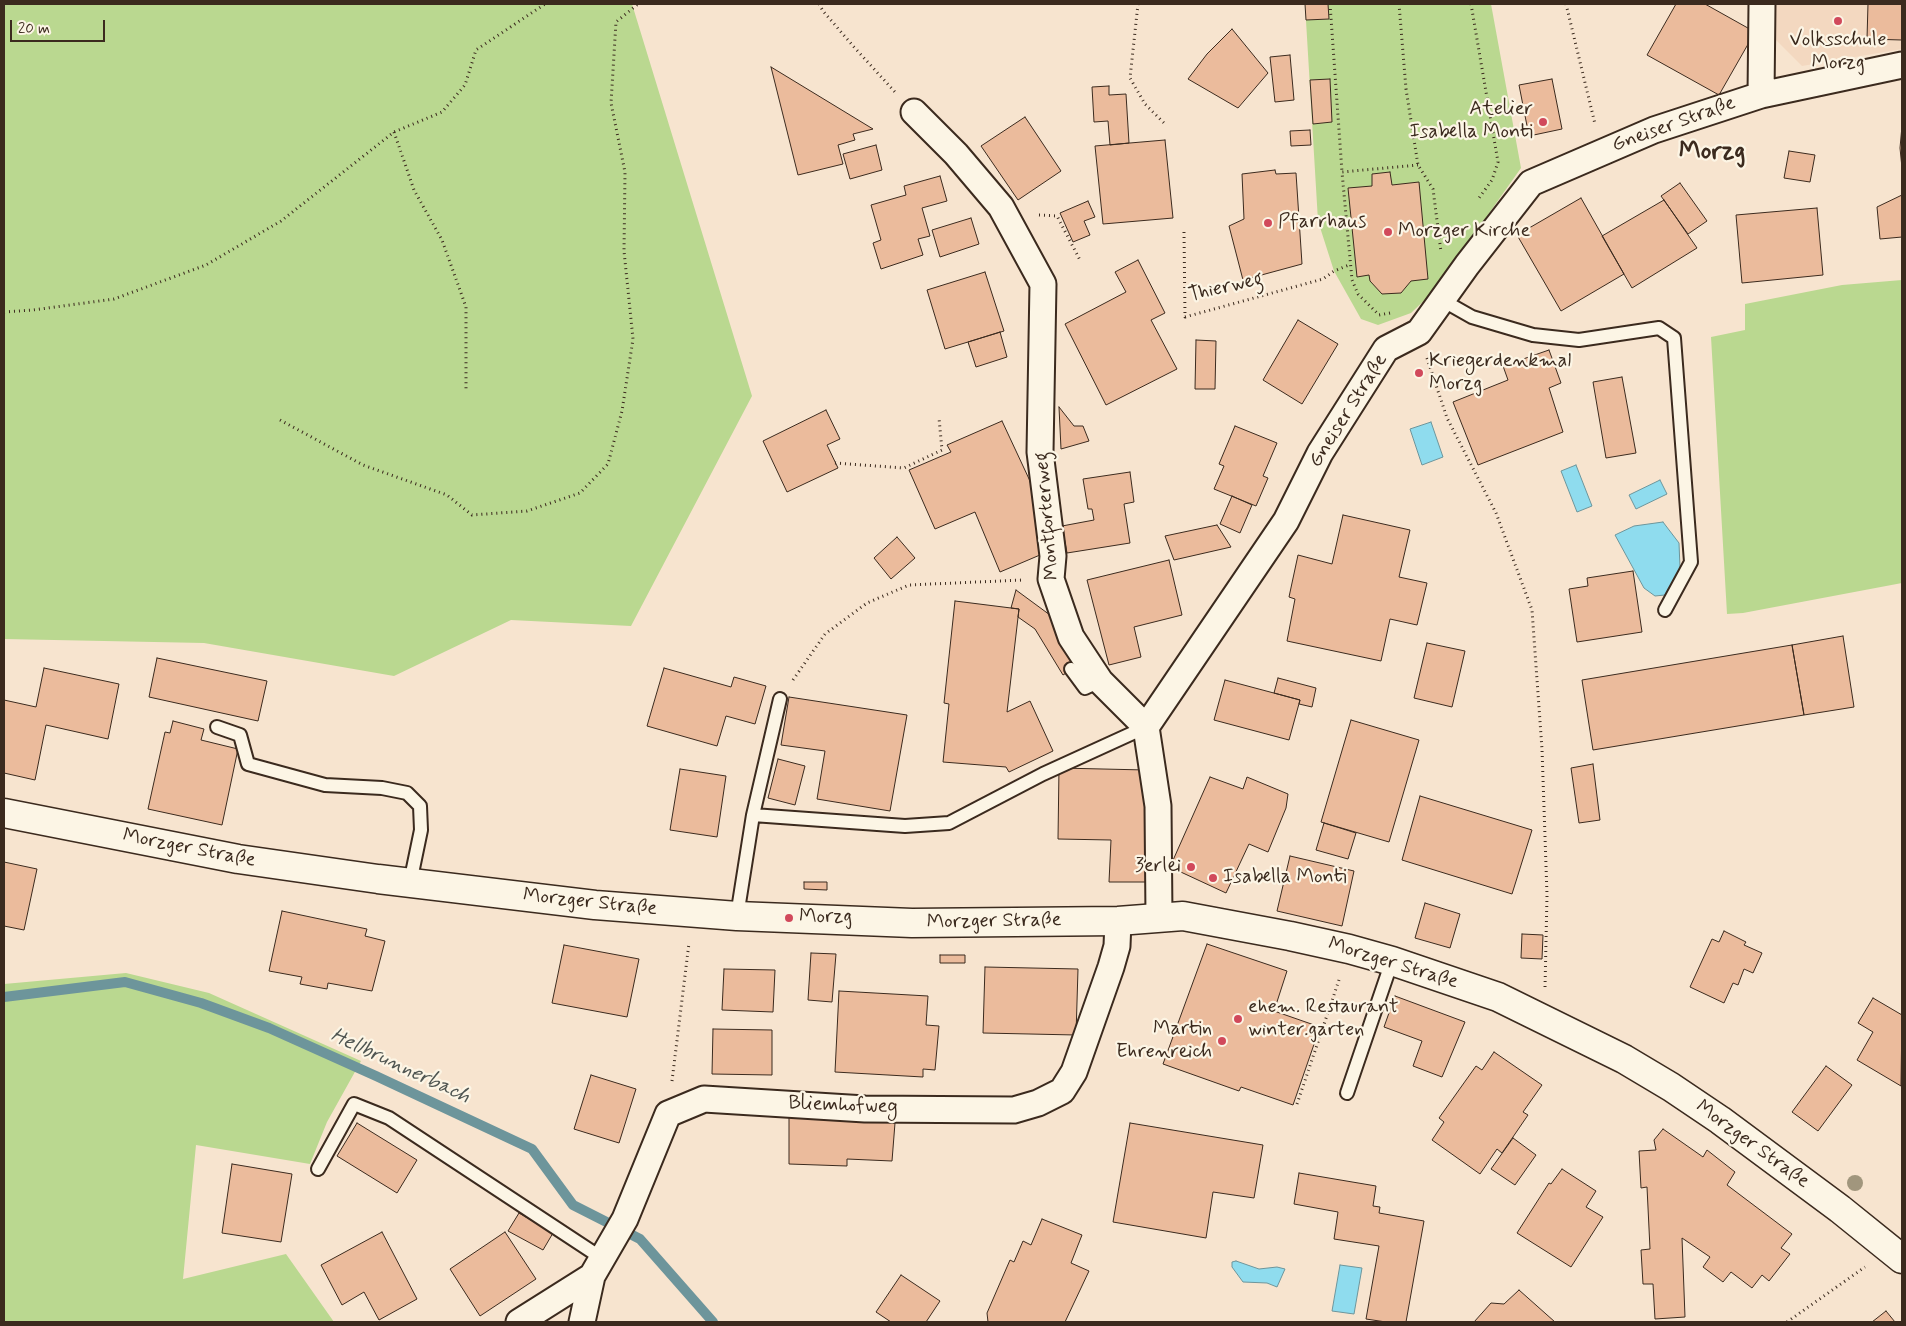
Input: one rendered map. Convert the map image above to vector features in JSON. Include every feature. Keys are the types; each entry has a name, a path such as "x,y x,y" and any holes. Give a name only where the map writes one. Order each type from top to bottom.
{"street":[{"path":"1761,95 1762,4"},
{"name":"Gneiser Straße","path":"1146,727 1286,521 1320,453 1386,349 1419,332 1531,183 1654,130 1761,95 1902,65"},
{"name":"Montforterweg","path":"914,112 956,154 1000,208 1043,284 1040,452 1053,556 1051,579 1071,637 1100,681 1146,727"},
{"path":"1146,727 1158,806 1159,917"},
{"name":"Morzger Straße","path":"4,813 238,859 595,905 736,916 912,923 1118,921 1183,916 1350,949 1392,961 1498,997 1640,1069 1720,1120 1840,1209 1902,1259"},
{"name":"Bliemhofweg","path":"668,1114 704,1099 885,1109 1014,1110 1038,1103 1062,1091 1074,1072 1118,946 1118,921"},
{"path":"582,1322 603,1259 625,1219 668,1114"},
{"path":"519,1322 603,1259"}],"lane":[{"path":"1442,300 1472,317 1533,335 1579,340 1658,328 1674,338 1691,562 1665,610"},
{"path":"1072,669 1085,688 1100,681"},
{"path":"736,916 753,815 780,700"},
{"path":"217,727 240,735 248,764 325,785 382,788 407,793 420,806 421,830 410,882"},
{"path":"753,815 905,826 949,823 1043,774 1146,727"},
{"path":"1347,1093 1392,961"},
{"path":"318,1169 354,1104 389,1118 603,1259"}],"path":[{"path":"4,312 114,299 206,265 281,221 394,132 442,112 465,85 476,50 545,4"},
{"path":"280,420 363,464 447,495 472,515 526,511 580,493 608,464 622,411 633,339 624,251 625,172 611,102 616,22 638,4"},
{"path":"819,4 854,47 914,112"},
{"path":"1138,4 1130,78 1144,104 1164,122"},
{"path":"1330,4 1349,265 1352,280 1358,294 1379,315 1393,312"},
{"path":"1399,4 1406,89 1418,165 1433,189 1443,258"},
{"path":"1471,4 1498,162 1492,180 1475,204"},
{"path":"1566,4 1602,151"},
{"path":"394,132 414,190 442,240 466,307 466,390"},
{"path":"1342,172 1418,165"},
{"path":"1033,209 1037,215 1057,216 1081,262"},
{"name":"Thierweg","path":"1184,232 1185,316 1323,280 1334,271 1349,265"},
{"path":"1441,253 1447,245"},
{"path":"1419,332 1447,418 1496,514 1532,610 1541,740 1547,895 1545,976"},
{"path":"835,462 904,468 942,450 939,418"},
{"path":"780,700 825,634 866,602 909,585 1051,579"},
{"path":"668,1114 690,933"},
{"path":"1297,1104 1340,976"},
{"path":"1787,1322 1872,1262"}],"shaded area":[{"name":"Volksschule Morzg","path":"1775,4 1902,4 1902,49 1802,66 1774,38"}],"green space":[{"path":"4,4 632,4 752,396 631,626 511,620 394,676 204,643 4,639"},
{"path":"1305,4 1491,4 1521,168 1434,291 1411,313 1378,325 1361,319 1334,271 1318,221"},
{"path":"1902,280 1902,583 1743,613 1727,614 1711,337 1745,330 1745,304 1842,285"},
{"path":"126,973 209,993 361,1061 327,1122 310,1164 196,1145 183,1279 286,1254 334,1322 4,1322 4,984"}],"water":[{"path":"1431,422 1443,457 1422,465 1410,429"},
{"path":"1576,465 1592,506 1577,512 1561,471"},
{"path":"1660,480 1667,494 1636,509 1629,495"},
{"path":"1663,522 1679,543 1680,568 1674,585 1665,595 1655,596 1644,588 1615,535 1634,526"},
{"path":"1236,1261 1259,1269 1277,1267 1285,1269 1277,1287 1267,1283 1243,1282 1232,1267 1232,1262"},
{"path":"1340,1265 1362,1268 1354,1314 1332,1311"}],"building":[{"path":"1305,4 1328,4 1329,19 1306,20"},
{"path":"1676,4 1705,4 1755,32 1719,95 1647,55"},
{"path":"1868,4 1902,4 1902,40 1867,39"},
{"path":"1232,29 1268,73 1238,108 1188,79 1207,54"},
{"path":"1290,55 1294,100 1275,102 1270,57"},
{"path":"771,67 873,129 853,134 855,140 838,145 843,164 798,175"},
{"path":"1330,79 1332,122 1313,124 1310,80"},
{"path":"1552,79 1562,129 1529,136 1519,85"},
{"path":"1109,86 1109,95 1126,94 1129,143 1110,145 1108,121 1094,122 1092,87"},
{"path":"1025,117 1061,171 1018,200 981,146"},
{"path":"1902,126 1902,168 1900,148"},
{"path":"1310,130 1311,145 1291,146 1290,131"},
{"path":"1165,140 1173,218 1103,224 1095,146"},
{"path":"876,145 882,170 850,179 843,154"},
{"path":"1789,151 1815,155 1810,182 1784,178"},
{"name":"Pfarrhaus","path":"1275,170 1276,174 1296,173 1302,264 1243,280 1229,226 1244,219 1242,174"},
{"name":"Morzger Kirche","path":"1390,172 1392,185 1419,182 1428,279 1411,281 1401,293 1382,294 1370,281 1369,275 1357,277 1348,188 1372,186 1372,174"},
{"path":"940,176 947,201 922,208 930,236 918,239 923,255 881,269 873,243 881,240 871,205 906,195 904,186"},
{"path":"1680,183 1707,221 1688,234 1661,196"},
{"path":"1902,195 1902,237 1880,239 1877,207"},
{"path":"1581,198 1624,274 1561,311 1517,235"},
{"path":"1664,200 1697,248 1632,288 1602,236"},
{"path":"1088,201 1095,217 1084,221 1090,235 1073,242 1060,213"},
{"path":"1817,208 1823,275 1742,283 1736,215"},
{"path":"971,218 979,244 940,257 932,230"},
{"path":"1138,260 1165,313 1151,320 1177,369 1106,405 1065,324 1126,292 1115,272"},
{"path":"985,272 1004,331 945,349 927,290"},
{"path":"1298,320 1338,344 1302,404 1263,380"},
{"path":"1000,332 1007,357 976,367 968,342"},
{"path":"1196,340 1216,341 1215,389 1195,389"},
{"path":"1549,350 1561,383 1549,388 1563,432 1478,465 1453,402 1508,380 1503,366"},
{"path":"1622,377 1636,453 1606,458 1593,382"},
{"path":"1059,407 1074,426 1083,426 1089,441 1061,449"},
{"path":"826,410 840,439 827,445 838,468 787,492 763,441"},
{"path":"1002,421 1030,481 1047,552 1000,572 975,512 935,529 909,470 951,452 947,445"},
{"path":"1235,426 1277,443 1263,476 1268,478 1256,506 1214,489 1224,466 1219,464"},
{"path":"1130,472 1134,502 1124,504 1130,543 1067,553 1062,526 1094,520 1092,509 1088,509 1083,479"},
{"path":"1232,496 1252,505 1240,533 1220,524"},
{"path":"1343,515 1410,530 1399,577 1427,583 1417,625 1390,619 1381,661 1287,641 1295,599 1289,597 1298,555 1332,564"},
{"path":"1217,525 1231,547 1174,560 1165,536"},
{"path":"897,537 915,558 891,579 874,558"},
{"path":"1169,560 1182,615 1134,627 1141,657 1109,665 1087,580"},
{"path":"1633,571 1642,632 1577,642 1569,589 1588,586 1587,578"},
{"path":"1016,590 1050,615 1079,665 1063,675 1035,629 1018,617 1019,609 1011,608"},
{"path":"955,601 1019,609 1007,712 1030,701 1053,751 1009,772 1006,767 943,762 949,704 944,703"},
{"path":"1843,636 1854,707 1804,715 1792,645"},
{"path":"1427,643 1465,651 1452,707 1414,698"},
{"path":"1792,645 1804,715 1593,750 1582,680"},
{"path":"157,658 267,681 258,721 149,697"},
{"path":"44,668 119,684 108,739 46,725 35,780 4,773 4,700 36,707"},
{"path":"664,668 731,687 734,677 766,686 755,724 726,716 717,746 647,726"},
{"path":"1278,678 1316,688 1312,707 1299,704 1300,700 1274,693"},
{"path":"1225,680 1300,700 1289,740 1214,720"},
{"path":"789,697 907,715 890,811 817,799 825,751 781,745"},
{"path":"1351,720 1419,740 1389,842 1321,822"},
{"path":"173,721 204,729 201,740 238,749 222,825 148,809 165,732 170,733"},
{"path":"778,759 805,766 795,805 768,798"},
{"path":"1593,764 1600,820 1579,823 1571,768"},
{"path":"1059,768 1146,770 1145,823 1151,823 1147,882 1109,882 1111,840 1058,839"},
{"path":"680,769 726,776 717,837 670,830"},
{"path":"1210,777 1243,789 1247,777 1288,794 1286,808 1268,852 1249,844 1226,893 1170,867"},
{"path":"1420,796 1532,830 1512,894 1402,860"},
{"path":"1324,823 1356,833 1348,859 1316,850"},
{"path":"1290,856 1354,871 1342,926 1277,911"},
{"path":"4,862 37,869 24,930 4,926"},
{"path":"804,882 827,882 827,890 804,889"},
{"path":"1425,903 1460,914 1450,948 1415,938"},
{"path":"282,911 367,929 365,936 385,941 372,991 328,983 327,989 300,984 302,977 269,971"},
{"path":"1724,931 1746,942 1744,945 1762,953 1753,973 1744,969 1738,985 1733,983 1724,1003 1690,987 1712,939 1719,942"},
{"path":"1522,934 1543,935 1542,959 1521,958"},
{"name":"ehem. Restaurant winter.garten","path":"1207,944 1287,971 1274,1011 1320,1027 1293,1105 1241,1087 1239,1091 1163,1064"},
{"path":"564,945 639,959 627,1017 552,1003"},
{"path":"811,953 836,954 832,1002 808,1000"},
{"path":"940,955 965,955 965,963 940,963"},
{"path":"985,967 1078,969 1076,1035 983,1033"},
{"path":"724,969 775,970 773,1012 722,1010"},
{"path":"839,991 928,996 926,1025 939,1026 935,1070 923,1069 923,1077 835,1072"},
{"path":"1395,996 1465,1022 1442,1077 1413,1066 1422,1041 1384,1027"},
{"path":"1873,998 1902,1015 1901,1086 1857,1060 1873,1032 1858,1023"},
{"path":"713,1029 772,1030 772,1075 712,1074"},
{"path":"1494,1052 1542,1085 1523,1112 1528,1115 1502,1153 1497,1149 1480,1174 1432,1140 1444,1122 1439,1118 1476,1066 1482,1070"},
{"path":"1826,1066 1852,1085 1818,1131 1792,1112"},
{"path":"591,1075 636,1089 619,1143 574,1129"},
{"path":"789,1116 895,1123 892,1161 847,1159 847,1166 789,1164"},
{"path":"357,1123 417,1160 397,1193 337,1156"},
{"path":"1130,1123 1263,1145 1254,1198 1213,1192 1206,1238 1113,1222"},
{"path":"1663,1129 1703,1157 1707,1150 1735,1172 1727,1185 1792,1234 1781,1248 1790,1254 1769,1281 1762,1275 1752,1288 1731,1272 1723,1282 1703,1267 1710,1257 1682,1238 1685,1317 1655,1319 1653,1284 1643,1284 1641,1250 1650,1249 1647,1187 1641,1188 1639,1151 1656,1150 1654,1140"},
{"path":"1513,1138 1536,1155 1515,1185 1491,1169"},
{"path":"232,1164 292,1174 281,1242 222,1233"},
{"path":"1562,1169 1596,1191 1586,1207 1603,1217 1571,1267 1517,1233 1549,1183 1551,1184"},
{"path":"1299,1173 1376,1186 1373,1206 1380,1207 1379,1213 1424,1221 1406,1322 1366,1319 1379,1246 1334,1239 1338,1212 1294,1204"},
{"path":"519,1213 553,1233 543,1250 508,1231"},
{"path":"1042,1219 1082,1235 1071,1263 1089,1271 1065,1322 988,1322 987,1313 1010,1260 1014,1262 1023,1241 1031,1245"},
{"path":"382,1232 417,1299 379,1320 364,1292 342,1305 321,1265"},
{"path":"505,1232 536,1279 480,1316 450,1269"},
{"path":"901,1275 940,1301 926,1322 891,1322 876,1312"},
{"path":"1519,1290 1555,1322 1474,1322 1491,1303 1504,1304"},
{"path":"1886,1311 1895,1322 1872,1322"}],"waterway":[{"name":"Hellbrunnerbach","path":"4,997 125,982 201,1003 269,1028 376,1076 532,1149 573,1205 640,1239 713,1322"}],"place":[{"name":"Volksschule Morzg","path":"1838,21"},
{"name":"Atelier Isabella Monti","path":"1543,122"},
{"name":"Pfarrhaus","path":"1268,223"},
{"name":"Morzger Kirche","path":"1388,232"},
{"name":"Kriegerdenkmal Morzg","path":"1419,373"},
{"name":"3erlei","path":"1191,867"},
{"name":"Isabella Monti","path":"1213,878"},
{"name":"Morzg","path":"789,918"},
{"name":"ehem. Restaurant winter.garten","path":"1238,1019"},
{"name":"Martin Ehrenreich","path":"1222,1041"}],"district":[{"name":"Morzg","path":"1712,153"}]}
